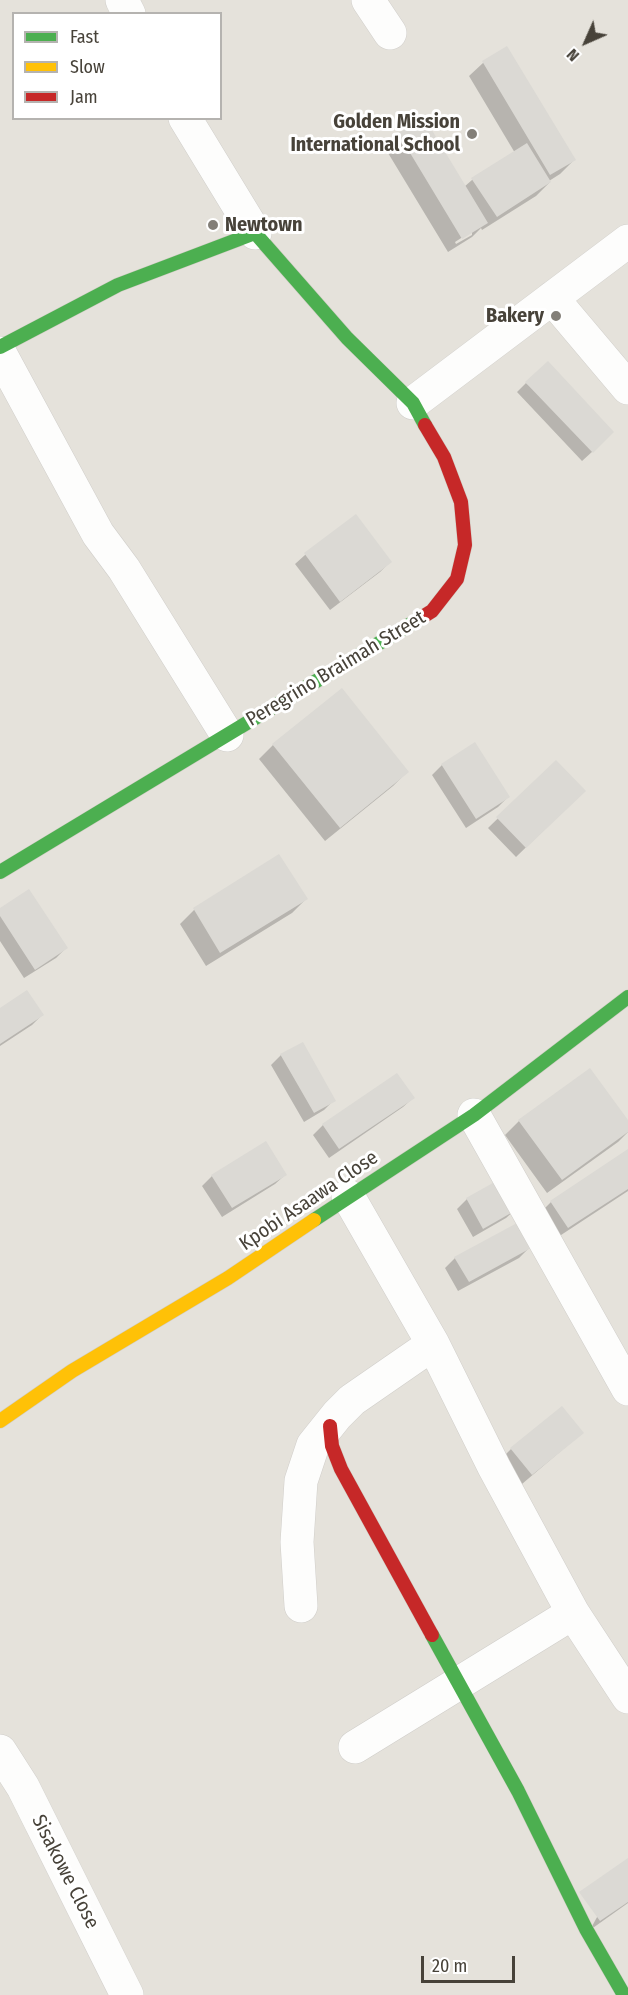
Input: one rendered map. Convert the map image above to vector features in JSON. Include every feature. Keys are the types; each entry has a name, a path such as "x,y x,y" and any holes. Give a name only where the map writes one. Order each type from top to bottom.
{"street":[{"path":"369,0 390,33"},
{"path":"0,347 118,285 255,233 186,120"},
{"name":"Peregrino Braimah Street","path":"0,873 432,611 458,579 465,545 461,502 444,457 414,404 346,338 255,233"},
{"path":"414,404 628,241"},
{"path":"552,298 628,388"},
{"path":"0,353 98,534 129,577 227,735"},
{"name":"Kpobi Asaawa Close","path":"0,1421 72,1371 228,1278 348,1196 474,1115 628,997"},
{"path":"474,1115 628,1389"},
{"path":"348,1196 433,1344 494,1467 573,1613 628,1697"},
{"path":"301,1606 297,1542 301,1481 313,1445 330,1426 337,1414 352,1400 433,1344"},
{"path":"330,1426 332,1446 340,1469 518,1791 586,1929 624,1995"},
{"path":"355,1747 573,1613"},
{"name":"Sisakowe Close","path":"0,1751 22,1787 127,1995"}],"shaded area":[{"path":"0,0 628,0 628,1995 0,1995"}],"building":[{"path":"507,46 576,160 550,175 482,61"},
{"path":"424,117 488,223 462,239 398,133"},
{"path":"527,143 551,182 497,217 471,178"},
{"path":"548,361 614,432 593,453 525,382"},
{"path":"356,514 392,562 340,602 304,553"},
{"path":"342,688 409,772 340,828 272,744"},
{"path":"475,742 510,797 476,819 441,764"},
{"path":"556,760 586,791 526,848 496,817"},
{"path":"279,854 308,899 220,953 193,908"},
{"path":"29,889 68,948 35,970 0,916 0,908"},
{"path":"27,990 44,1015 0,1044 0,1008"},
{"path":"303,1042 336,1101 314,1113 280,1054"},
{"path":"590,1068 628,1120 628,1132 562,1180 518,1120"},
{"path":"397,1073 415,1098 339,1149 322,1124"},
{"path":"266,1141 287,1175 232,1208 211,1175"},
{"path":"628,1149 628,1189 568,1228 550,1201"},
{"path":"500,1179 518,1209 483,1229 466,1198"},
{"path":"517,1223 531,1248 469,1282 454,1257"},
{"path":"562,1406 584,1433 532,1475 510,1448"},
{"path":"628,1858 628,1902 600,1921 579,1892"}],"traffic: fast":[{"path":"0,347 118,285 255,233 347,338 413,403 425,425"},
{"path":"0,872 424,616"},
{"path":"314,1220 474,1115 628,997"},
{"path":"432,1635 518,1791 586,1929 624,1995"}],"traffic: slow":[{"path":"0,1421 72,1371 228,1278 314,1220"}],"traffic: jam":[{"path":"424,616 432,611 457,579 465,545 461,502 444,457 425,425"},
{"path":"330,1426 332,1446 341,1469 432,1635"}],"place":[{"name":"Golden Mission International School","path":"472,134"},
{"name":"Newtown","path":"213,225"},
{"name":"Bakery","path":"556,316"}]}
